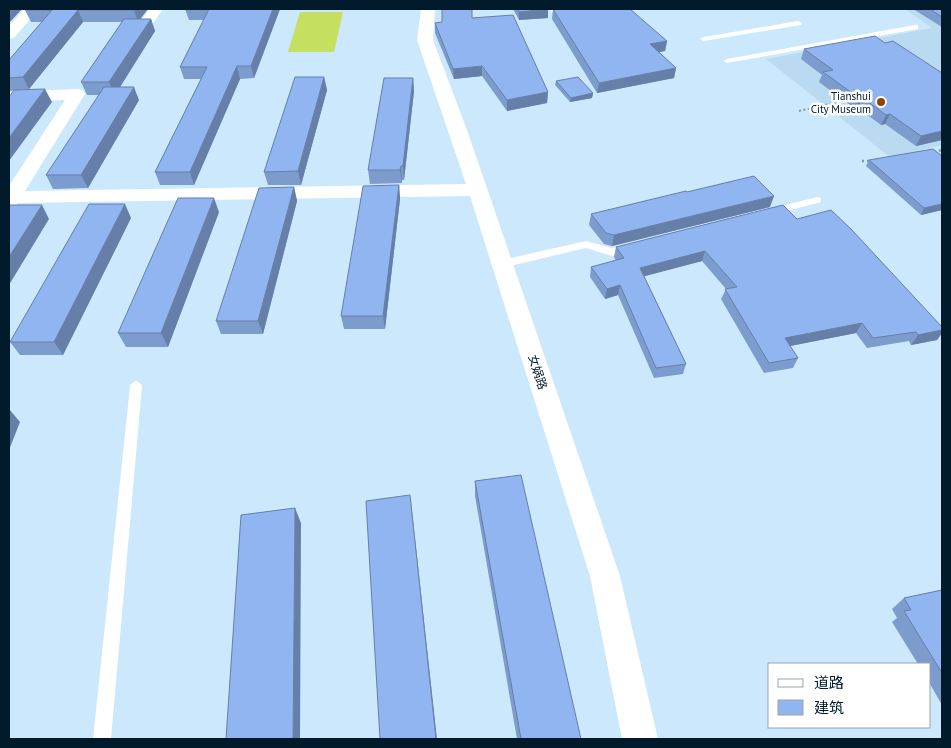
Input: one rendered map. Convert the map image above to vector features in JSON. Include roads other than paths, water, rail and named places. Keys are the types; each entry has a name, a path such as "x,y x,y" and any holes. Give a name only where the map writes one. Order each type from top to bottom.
{"street":[{"path":"9,35 32,9"},
{"path":"147,22 156,9"},
{"name":"女娲路","path":"428,9 425,40 478,190 605,576 640,739"},
{"path":"9,97 77,94 10,198"},
{"path":"10,198 478,190"}],"lane":[{"path":"704,39 798,23"},
{"path":"727,61 915,27"},
{"path":"761,214 817,200"},
{"path":"502,264 586,244 612,252 640,245"},
{"path":"102,739 136,386"}],"place":[{"name":"Tianshui City Museum","path":"881,102"}]}
